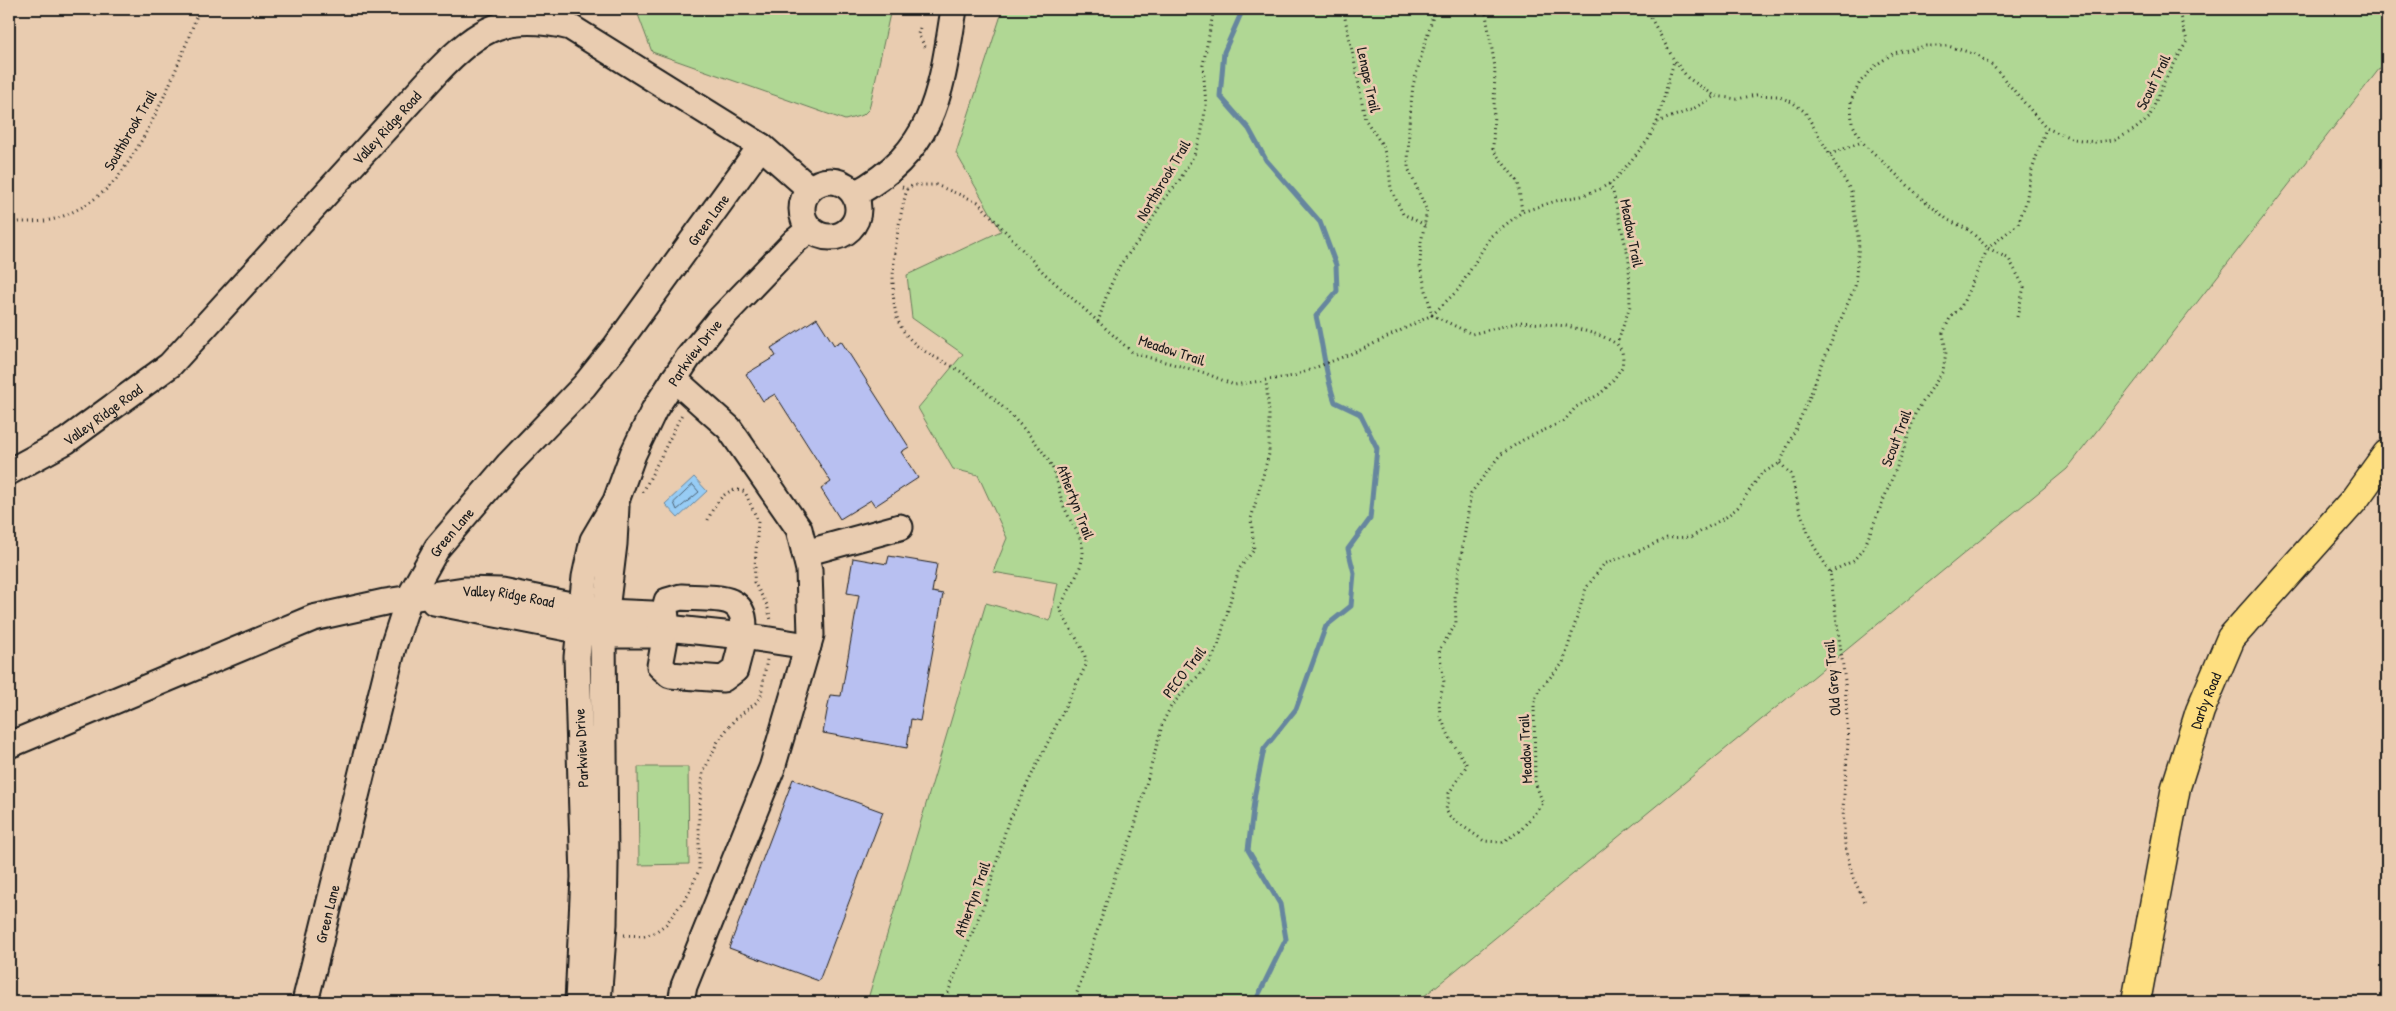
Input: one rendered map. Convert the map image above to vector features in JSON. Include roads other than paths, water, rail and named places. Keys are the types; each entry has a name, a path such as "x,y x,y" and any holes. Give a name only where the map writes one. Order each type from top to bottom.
{"main road":[{"name":"Darby Road","path":"2136,1002 2176,787 2200,711 2231,638 2354,500 2387,454"}],"street":[{"path":"855,194 874,184 902,159 921,136 929,122 936,102 954,9"},
{"name":"Valley Ridge Road","path":"9,472 66,441 170,365 442,67 475,37 490,29 507,24 538,20 570,27 761,146 810,189"},
{"name":"Green Lane","path":"305,1002 393,647 409,598 425,567 446,536 509,464 584,386 616,346 761,146"},
{"path":"830,180 844,184 855,194 859,212 856,222 850,230 833,238 823,237 810,229 802,215 802,206 810,189 820,182 830,180"},
{"name":"Parkview Drive","path":"598,1002 604,924 605,863 593,621 585,577 593,540 616,501 633,454 654,410 674,379 718,321 795,241 810,229"},
{"path":"674,379 729,428 799,529 809,570 811,625 808,646 772,768 684,986 680,1002"},
{"path":"805,553 900,527"},
{"path":"681,597 731,602 741,610 744,621 736,670 723,679 670,674 660,666 667,628 665,609 667,601 681,597"},
{"name":"Valley Ridge Road","path":"9,745 313,618 409,598 593,621 651,635 667,628"},
{"name":"Parkview Drive","path":"578,1002 584,877 577,657 593,621"},
{"path":"667,628 742,636 808,646"}],"water":[{"path":"694,477 707,491 678,518 665,504"}],"waterway":[{"path":"1243,9 1224,52 1220,96 1249,129 1266,160 1320,222 1336,265 1337,291 1316,316 1329,381 1335,402 1360,414 1377,448 1370,519 1348,549 1354,573 1351,606 1326,626 1296,709 1264,749 1255,793 1248,850 1280,904 1286,939 1255,1002"}]}
